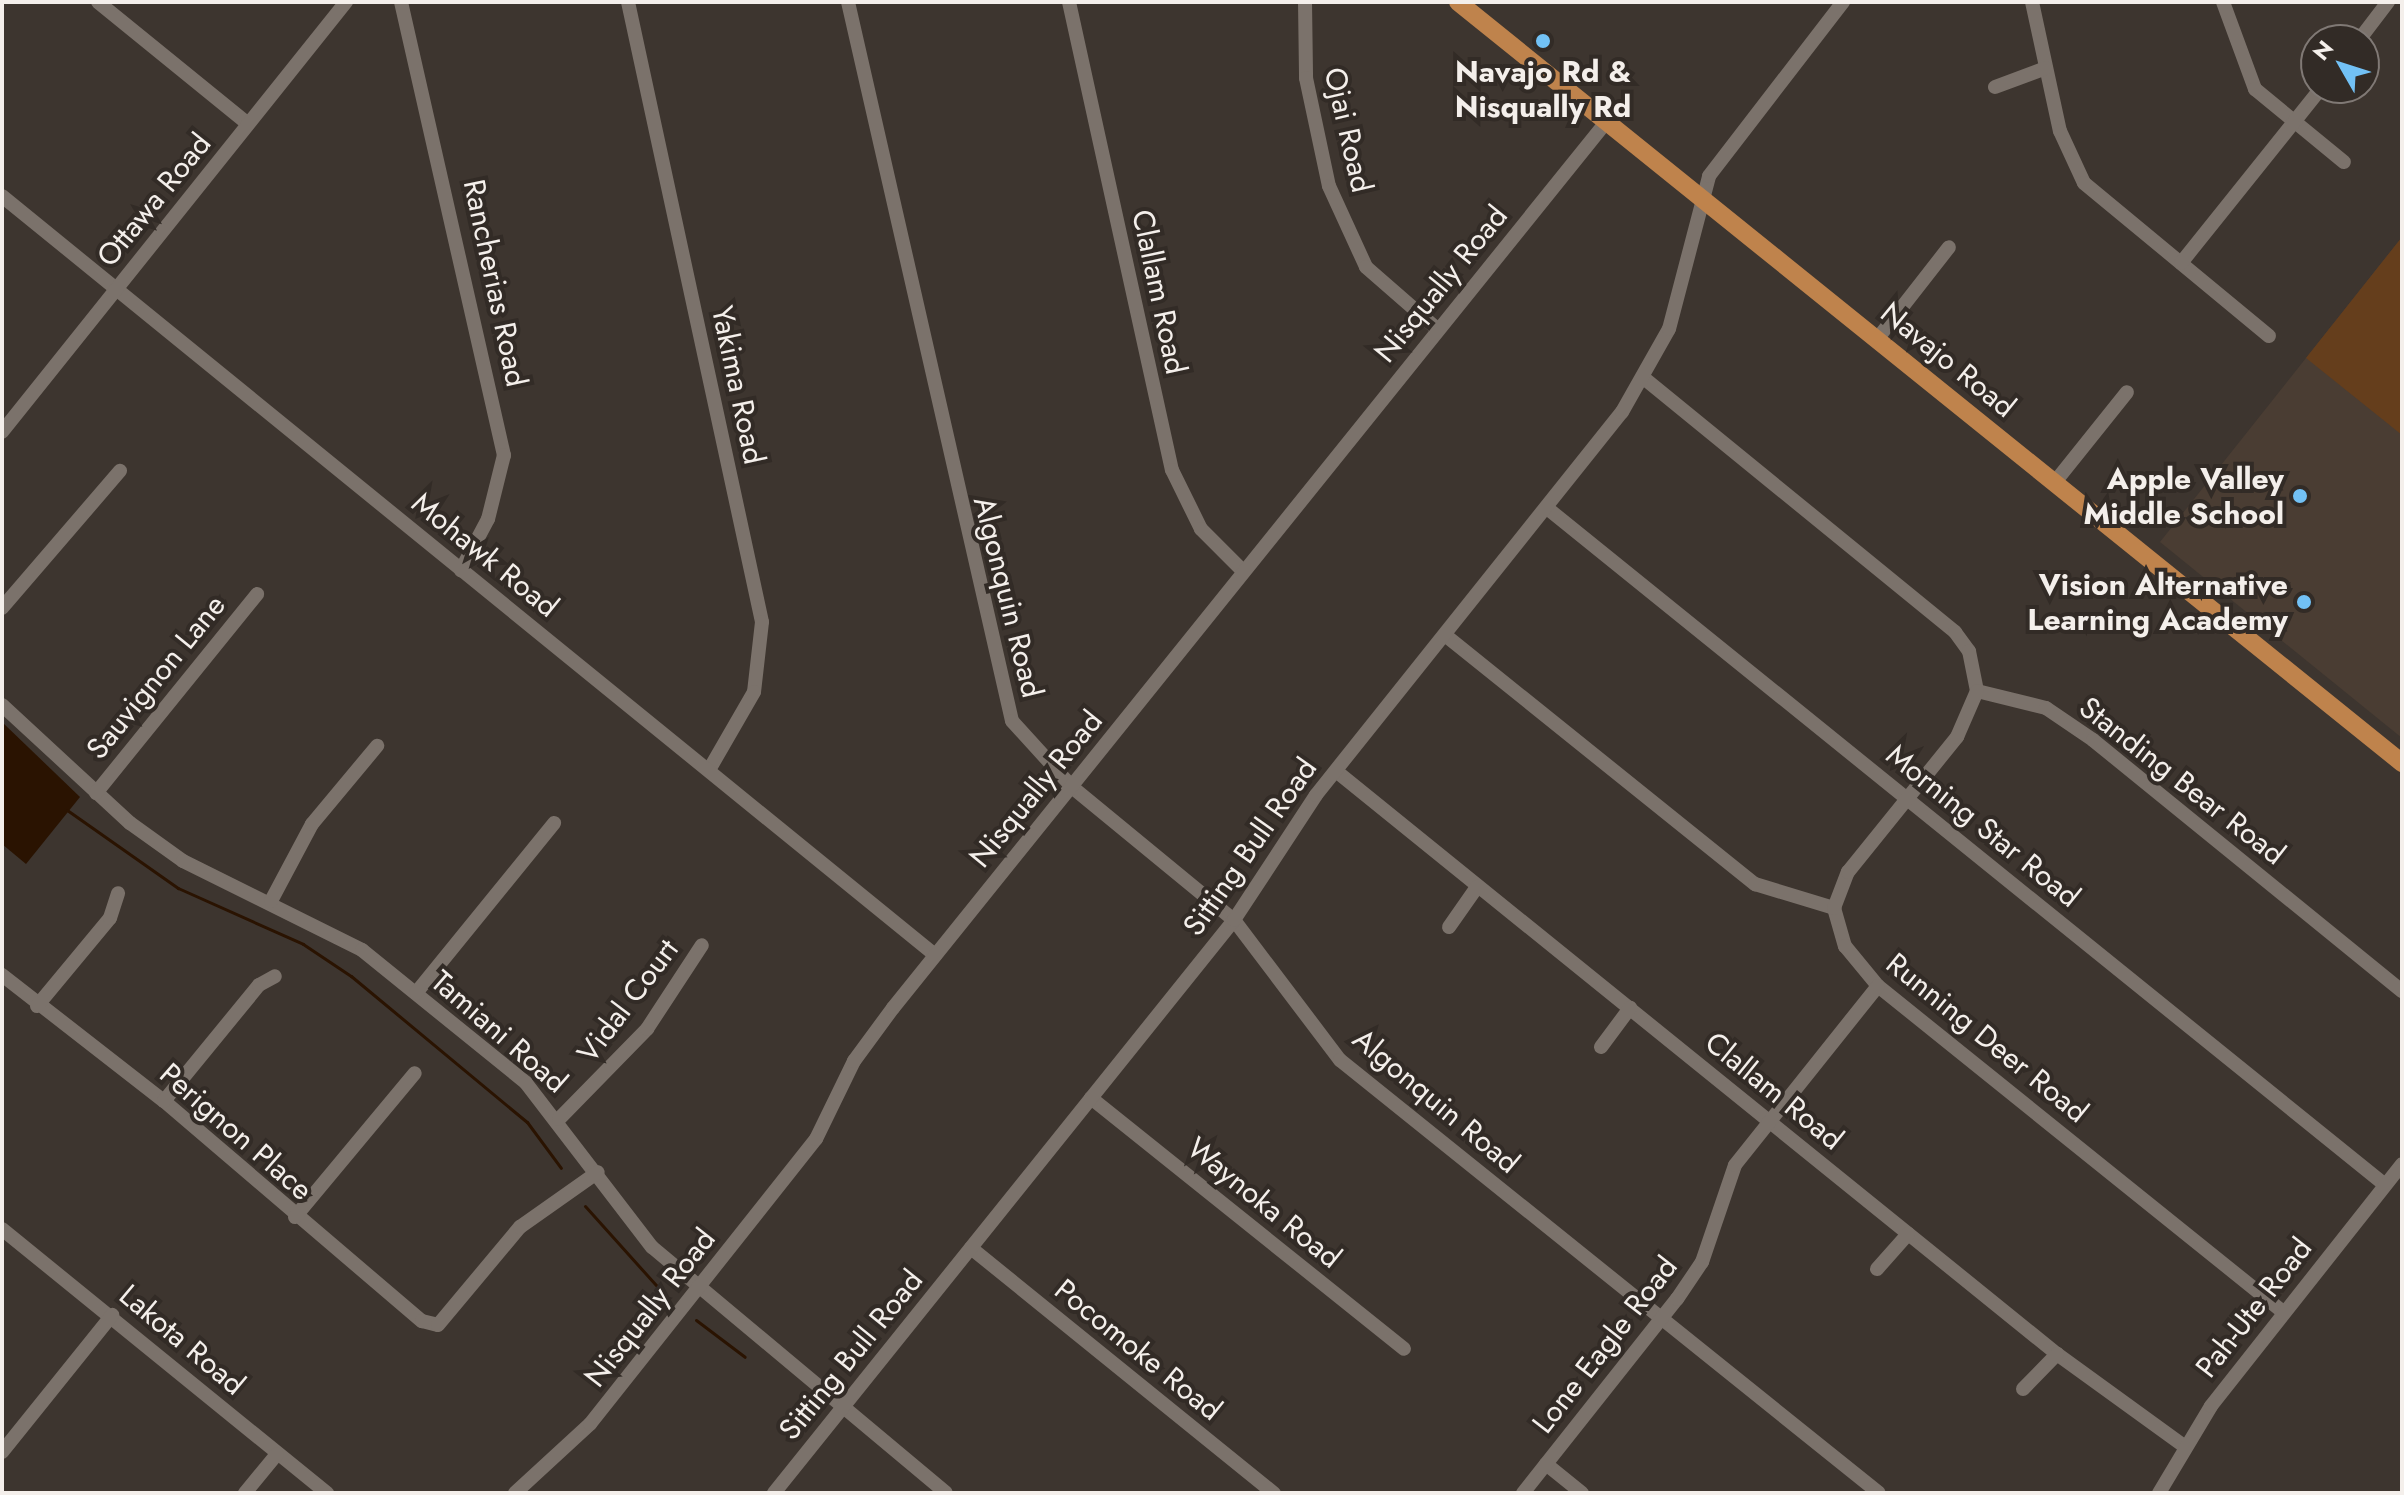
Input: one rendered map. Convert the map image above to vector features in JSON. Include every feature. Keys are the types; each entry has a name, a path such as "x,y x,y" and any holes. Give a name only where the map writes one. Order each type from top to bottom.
{"main road":[{"name":"Navajo Road","path":"1458,2 2402,763"}],"street":[{"path":"98,2 248,124"},
{"name":"Ottawa Road","path":"2,432 346,2"},
{"name":"Rancherias Road","path":"401,2 504,455 496,497 461,570"},
{"name":"Yakima Road","path":"628,2 762,622 754,692 709,770"},
{"name":"Algonquin Road","path":"848,2 1012,721 1072,787 1234,920 1340,1060 1879,1493"},
{"name":"Clallam Road","path":"1069,2 1172,470 1201,529 1243,571"},
{"name":"Ojai Road","path":"1305,2 1306,78 1329,186 1366,267 1437,329"},
{"path":"2032,2 2068,157 2084,183 2269,336"},
{"path":"2223,2 2255,89 2344,162"},
{"path":"2371,24 2388,2"},
{"path":"1700,196 1738,135 1839,4"},
{"path":"1995,87 2046,68"},
{"path":"2181,263 2308,104"},
{"name":"Nisqually Road","path":"515,1493 590,1424 816,1139 854,1061 935,955 1606,122"},
{"name":"Mohawk Road","path":"2,196 935,955"},
{"name":"Sitting Bull Road","path":"774,1493 1234,920 1336,771 1547,508 1645,379 1676,310 1700,196"},
{"path":"1878,338 1949,247"},
{"path":"1445,635 1755,884 1834,908 1848,872 1957,737 1977,691 1969,651 1955,632 1645,379"},
{"path":"2055,482 2127,392"},
{"path":"2,608 120,471"},
{"name":"Morning Star Road","path":"1547,508 2385,1185"},
{"name":"Sauvignon Lane","path":"96,793 257,594"},
{"name":"Standing Bear Road","path":"1977,691 2046,708 2082,732 2402,991"},
{"name":"Tamiani Road","path":"2,705 96,793 183,861 271,901 362,950 416,993 559,1119 634,1227 699,1287 846,1404 946,1493"},
{"path":"271,901 312,824 377,746"},
{"name":"Clallam Road","path":"1336,771 2057,1354 2184,1446"},
{"path":"416,993 554,823"},
{"path":"1449,927 1477,887"},
{"path":"37,1006 110,918 118,893"},
{"name":"Running Deer Road","path":"1834,908 1845,946 1878,986 2282,1311"},
{"name":"Vidal Court","path":"559,1119 647,1029 702,945"},
{"name":"Perignon Place","path":"2,975 37,1006 164,1101 295,1217 422,1321 438,1325 520,1227 598,1172"},
{"path":"164,1101 259,985 275,976"},
{"name":"Lone Eagle Road","path":"1523,1493 1702,1262 1735,1165 1878,986"},
{"path":"1601,1047 1630,1008"},
{"path":"295,1217 415,1073"},
{"name":"Waynoka Road","path":"1091,1098 1404,1349"},
{"name":"Pah-Ute Road","path":"2159,1493 2184,1446 2282,1311 2402,1164"},
{"name":"Lakota Road","path":"2,1229 112,1315 327,1493"},
{"path":"1877,1269 1908,1234"},
{"name":"Pocomoke Road","path":"971,1248 1274,1493"},
{"path":"2,1452 112,1315"},
{"path":"2023,1389 2057,1354"},
{"path":"245,1493 277,1454"},
{"path":"1546,1464 1582,1493"}],"shaded area":[{"name":"Apple Valley Middle School","path":"2402,237 2402,738 2160,542"},
{"path":"2402,237 2402,435 2306,358"},
{"path":"2,722 80,797 26,864 2,844"}],"waterway":[{"path":"67,810 178,888 303,944 351,976 527,1122 561,1168"},
{"path":"585,1206 663,1293"},
{"path":"696,1320 745,1357"}],"place":[{"name":"Navajo Rd & Nisqually Rd","path":"1543,41"},
{"name":"Apple Valley Middle School","path":"2300,496"},
{"name":"Vision Alternative Learning Academy","path":"2304,602"}]}
